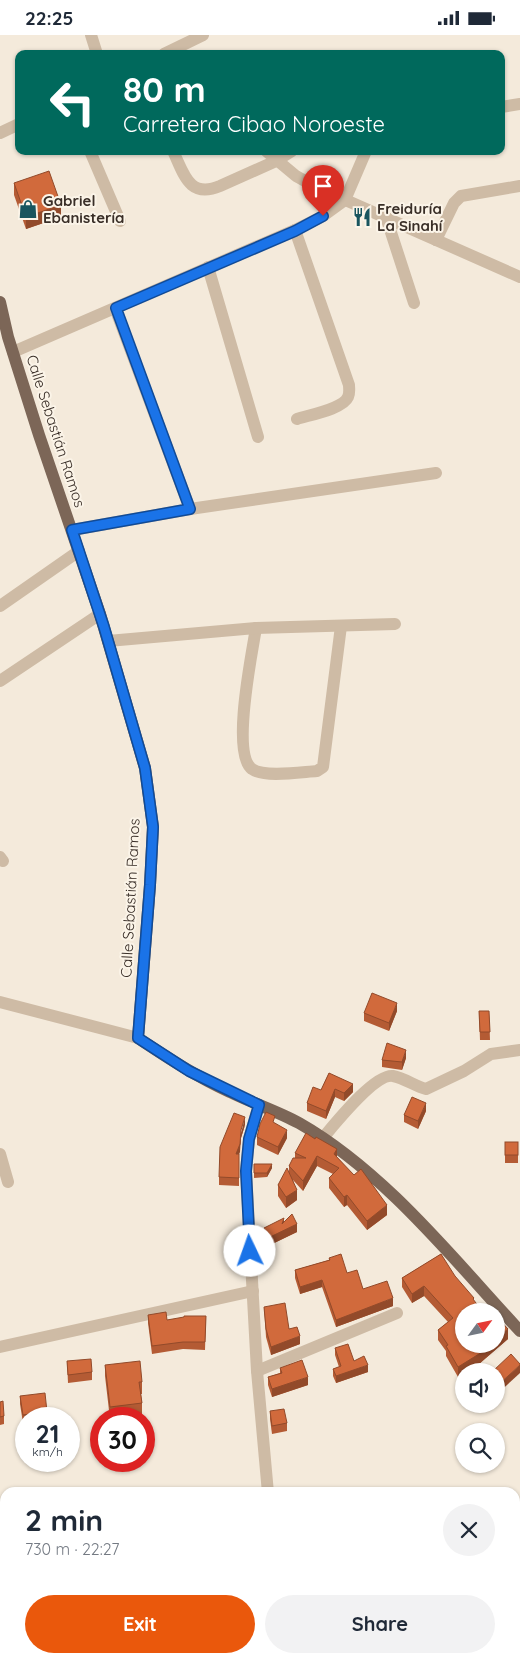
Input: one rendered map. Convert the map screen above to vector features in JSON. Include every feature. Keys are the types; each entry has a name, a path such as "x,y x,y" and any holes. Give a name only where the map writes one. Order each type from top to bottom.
{"main road":[{"name":"Calle Sebastián Ramos","path":"0,302 4,339 13,352 100,614 145,768 153,827 138,1038"},
{"path":"138,1038 189,1071 299,1123 371,1175 416,1219 520,1331"}],"street":[{"path":"91,35 97,50"},
{"path":"172,50 203,35"},
{"path":"505,106 520,104"},
{"path":"0,133 15,126"},
{"path":"92,155 120,221"},
{"path":"175,155 186,179 194,187 202,190 211,189 286,155"},
{"path":"270,155 296,176 345,200 520,277"},
{"path":"13,352 295,231 323,216 345,200 364,155"},
{"path":"436,240 454,203 460,196 520,186"},
{"path":"386,217 414,303"},
{"path":"295,231 350,391 348,397 337,406 297,419"},
{"path":"208,267 258,437"},
{"path":"116,308 190,509"},
{"path":"72,530 190,509 436,473"},
{"path":"0,606 79,551"},
{"path":"0,681 100,614"},
{"path":"108,641 256,628 395,624"},
{"path":"256,628 243,710 245,758 251,769 266,774 317,771 323,767 341,625"},
{"path":"0,1002 138,1038"},
{"path":"322,1139 353,1102 381,1079 392,1076 426,1089 464,1071 491,1054 520,1050"},
{"path":"259,1105 249,1139 246,1171 257,1371 267,1487"},
{"path":"0,1154 8,1182"},
{"path":"0,1347 253,1291"},
{"path":"257,1371 397,1313"}],"building":[{"path":"49,171 61,205 26,217 14,183"},
{"path":"372,993 397,1003 389,1023 364,1013"},
{"path":"479,1011 489,1011 490,1032 480,1032"},
{"path":"387,1043 406,1050 402,1062 382,1060"},
{"path":"329,1073 353,1084 344,1093 335,1089 326,1111 307,1103 313,1087 321,1090"},
{"path":"412,1097 426,1103 418,1121 404,1115"},
{"path":"266,1112 275,1116 273,1122 287,1130 278,1147 257,1137 260,1124"},
{"path":"234,1113 245,1117 241,1130 240,1144 236,1154 239,1154 239,1178 219,1177 220,1147"},
{"path":"306,1133 337,1149 334,1154 354,1175 361,1169 387,1205 367,1221 347,1195 344,1197 329,1178 339,1168 317,1156 303,1181 289,1166 293,1158 306,1158 295,1153"},
{"path":"505,1142 518,1142 518,1155 505,1155"},
{"path":"254,1164 272,1164 267,1173 254,1173"},
{"path":"287,1168 297,1190 286,1197 278,1185"},
{"path":"292,1214 297,1224 268,1238 264,1228 284,1218 282,1224"},
{"path":"341,1254 347,1273 357,1270 363,1289 387,1281 393,1298 336,1320 322,1280 300,1287 295,1270 330,1260 329,1258"},
{"path":"441,1254 476,1303 455,1303 455,1353 480,1353 464,1363 456,1363 446,1346 448,1345 438,1330 453,1318 424,1286 412,1294 402,1278"},
{"path":"285,1303 289,1329 297,1327 300,1336 271,1347 266,1329 264,1307"},
{"path":"166,1312 167,1320 184,1316 206,1316 205,1342 183,1342 152,1346 148,1315"},
{"path":"348,1344 354,1361 364,1356 368,1365 336,1376 333,1369 341,1366 335,1348"},
{"path":"511,1354 520,1365 505,1379 505,1363 501,1363"},
{"path":"91,1359 92,1372 68,1375 67,1361"},
{"path":"302,1360 308,1377 272,1389 268,1377 282,1373 280,1368"},
{"path":"140,1361 142,1382 139,1382 142,1403 110,1407 105,1365"},
{"path":"45,1393 46,1407 22,1407 20,1396"},
{"path":"3,1401 4,1416 0,1417 0,1402"},
{"path":"284,1409 287,1423 272,1426 270,1411"}],"place":[{"name":"Gabriel Ebanistería","path":"28,209"},
{"name":"Freiduría La Sinahí","path":"362,217"}],"route":[{"path":"250,1251 246,1171 249,1139 259,1105 189,1071 138,1038 153,827 145,768 104,627 72,530 190,509 116,308 295,231 323,216"}]}
